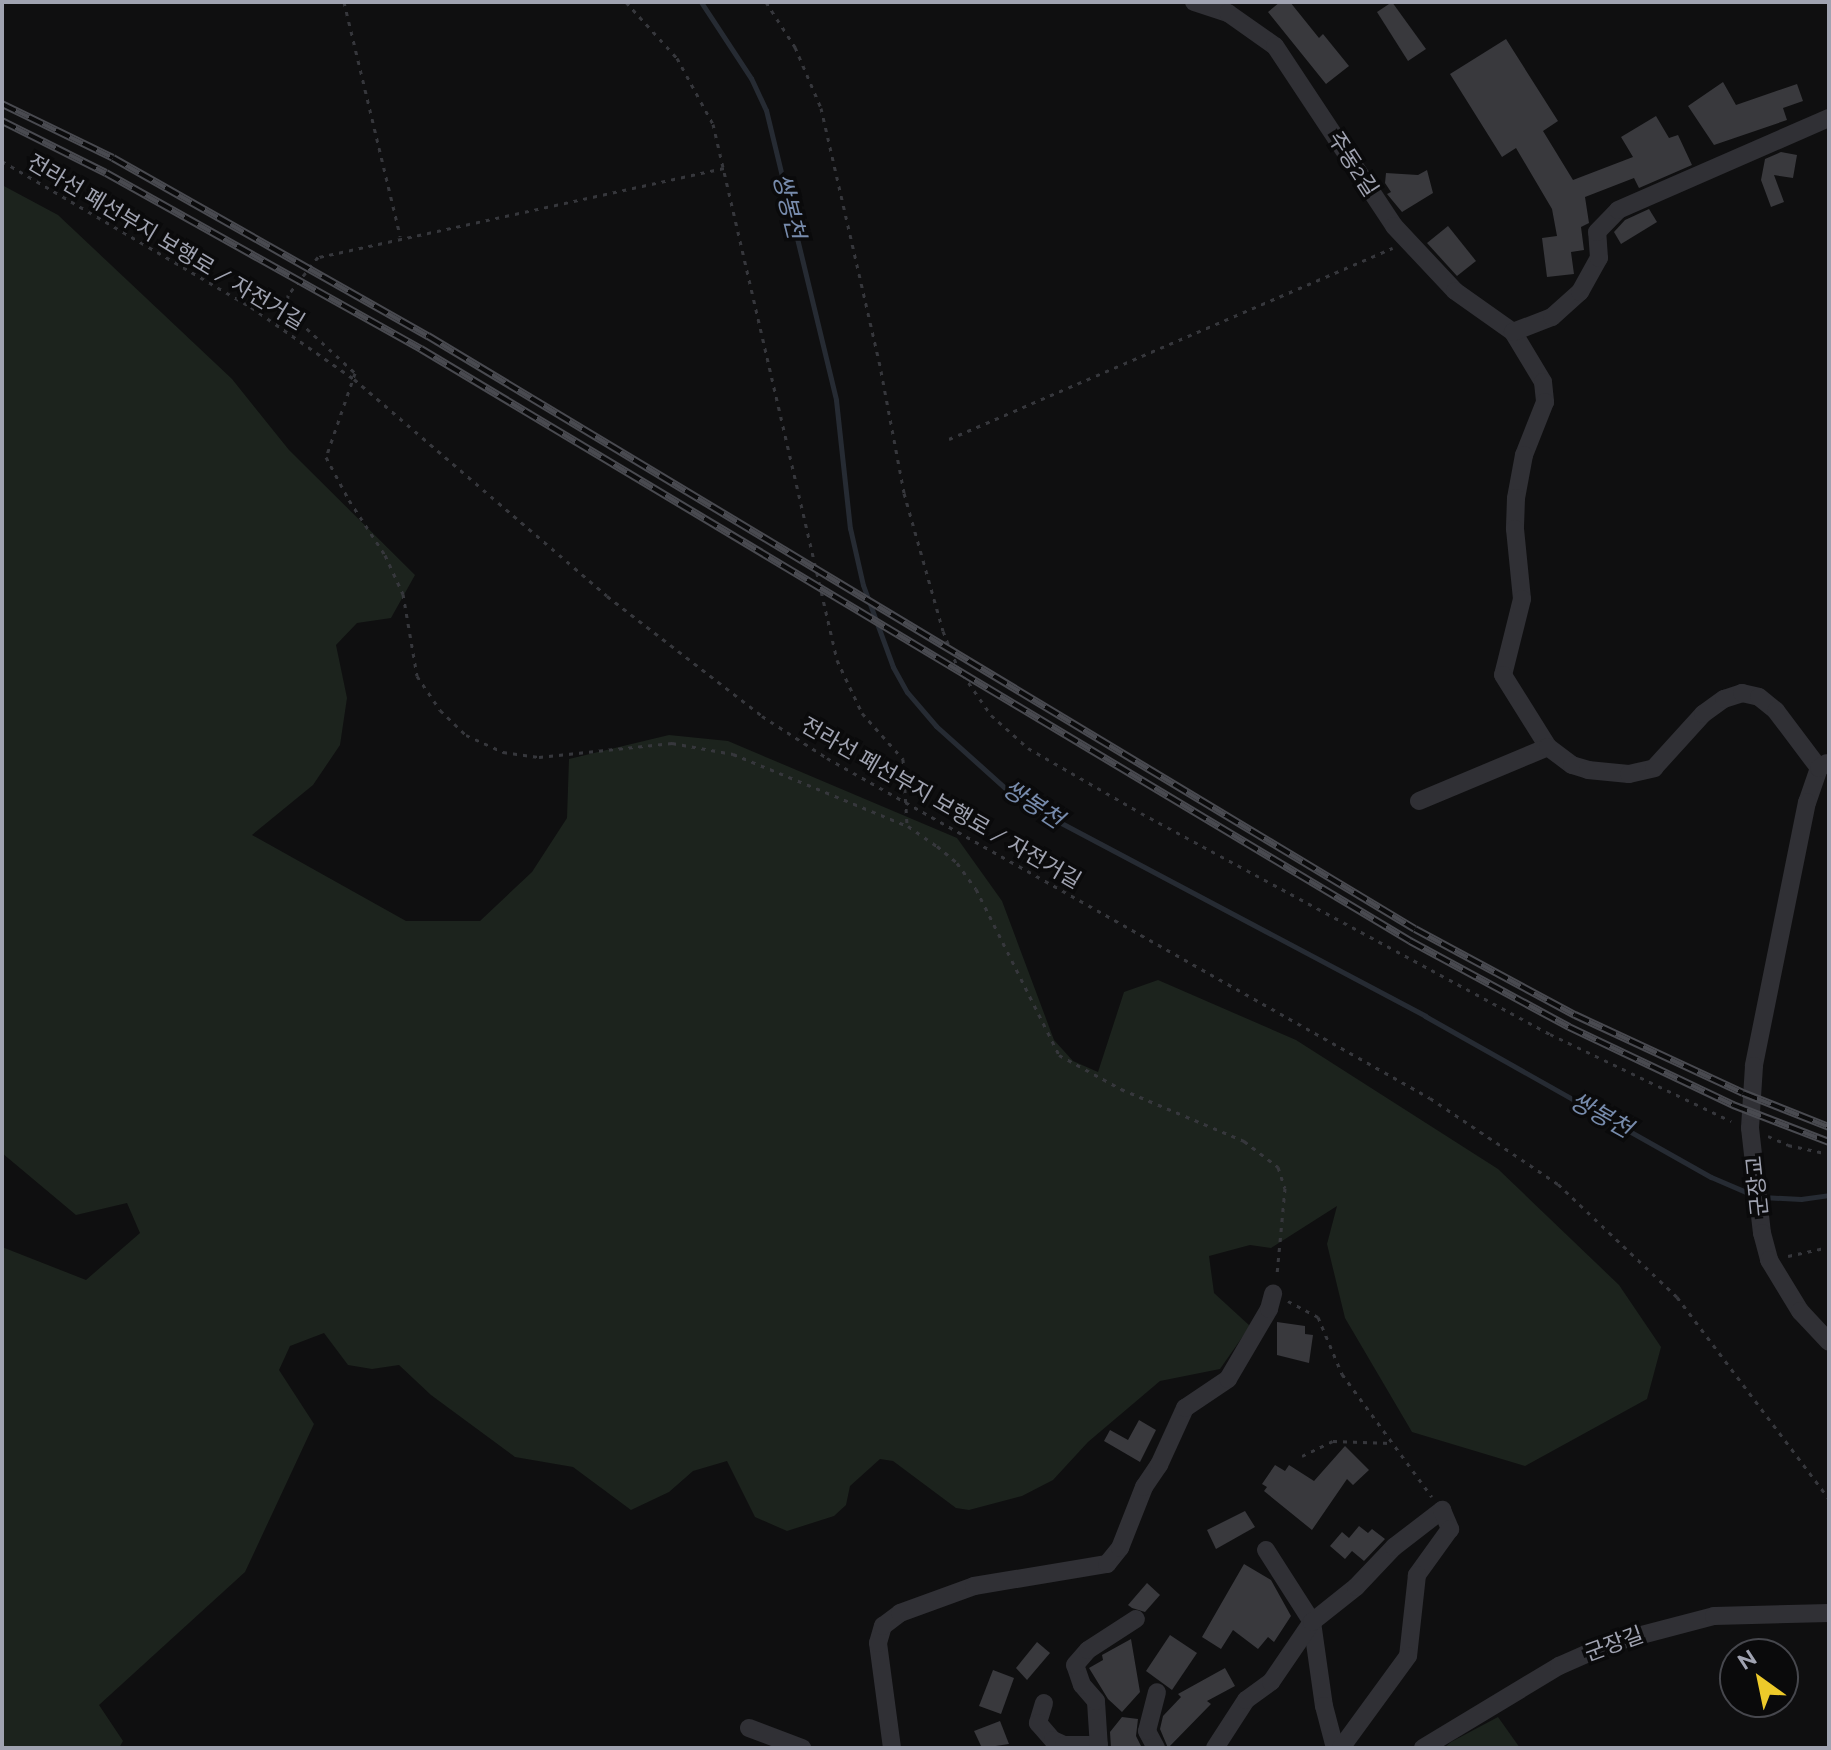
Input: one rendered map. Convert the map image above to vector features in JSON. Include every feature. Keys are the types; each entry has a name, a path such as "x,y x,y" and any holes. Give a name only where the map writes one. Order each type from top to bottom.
{"street":[{"name":"주동2길","path":"1194,2 1228,13 1275,46 1407,242 1455,291 1513,332 1546,391 1520,470 1514,517 1522,599 1503,675 1548,747 1572,765 1588,770 1612,774 1643,772 1662,764 1694,723 1716,704 1733,694 1751,693 1785,719 1824,765"},
{"path":"1513,332 1552,317 1580,292 1599,258 1597,232 1618,210 1829,118"},
{"path":"1419,801 1548,747"},
{"name":"군장교","path":"1769,1260 1762,1233 1751,1133 1757,1051 1807,802 1824,765"},
{"path":"1769,1260 1791,1299 1829,1342"},
{"path":"892,1748 878,1643 883,1626 900,1613 974,1586 1107,1564 1120,1548 1144,1487 1159,1465 1185,1408 1228,1379 1269,1309 1273,1294"},
{"path":"1215,1748 1246,1700 1271,1682 1312,1622 1356,1587 1394,1547 1442,1510 1450,1529 1417,1575 1408,1656 1341,1748"},
{"path":"1266,1550 1312,1622 1324,1706 1335,1748"},
{"name":"군장길","path":"1423,1748 1559,1666 1611,1643 1714,1616 1829,1613"},
{"path":"1044,1703 1038,1723 1053,1740 1064,1745 1084,1742 1099,1746 1096,1701 1082,1685 1075,1665 1088,1650 1136,1619"},
{"path":"1156,1748 1147,1731 1157,1692"},
{"path":"749,1728 802,1748"}],"path":[{"path":"344,2 400,237"},
{"path":"626,2 655,31 697,90 713,124 837,660 862,713 903,759 908,826"},
{"path":"766,2 795,47 821,108 881,371 904,493 943,631 957,666 991,715 1028,748 1169,828 1550,1034 1751,1133 1829,1154"},
{"name":"전라선 폐선부지 보행로 / 자전거길","path":"2,161 251,307 354,379 607,596 750,707 827,758 1430,1098 1558,1184 1677,1297 1829,1499"},
{"path":"724,168 318,257 286,299 292,315 350,365 354,379 326,457 329,468 385,555 403,594 413,638 417,676 440,710 466,735 503,752 539,757 672,743 733,754 908,826 957,863 976,889 1059,1055 1121,1089 1244,1141 1278,1167 1285,1188 1282,1251 1273,1294 1318,1317 1342,1374 1442,1510"},
{"path":"949,439 1407,242"},
{"path":"1769,1260 1829,1247"},
{"path":"1302,1456 1333,1441 1391,1443"}],"shaded area":[{"path":"2,185 58,215 232,379 289,450 415,575 391,618 357,623 336,645 347,698 340,745 313,785 252,835 406,921 480,921 532,872 567,818 569,759 669,735 728,741 957,838 1002,901 1054,1040 1073,1061 1098,1072 1124,992 1158,980 1296,1040 1498,1169 1619,1285 1661,1347 1647,1399 1525,1466 1412,1432 1345,1318 1327,1244 1337,1206 1271,1248 1250,1245 1209,1256 1214,1293 1250,1326 1220,1369 1160,1381 1088,1442 1053,1480 1022,1496 969,1510 956,1508 893,1461 880,1459 850,1486 846,1505 834,1516 787,1531 755,1517 727,1461 693,1471 669,1492 631,1510 573,1467 515,1457 431,1395 399,1365 372,1369 348,1365 324,1333 290,1346 279,1370 314,1424 245,1572 99,1705 123,1741 119,1748 2,1748 2,1247 86,1280 140,1233 127,1203 76,1215 2,1153"},
{"path":"1498,1717 1520,1748 1444,1748 1451,1742"}],"building":[{"path":"1280,2 1290,2 1319,38 1323,34 1349,66 1326,84 1268,12"},
{"path":"1392,2 1426,49 1408,61 1377,12"},
{"path":"1506,39 1558,121 1543,131 1573,180 1633,157 1621,137 1656,116 1669,138 1678,135 1692,165 1639,188 1634,178 1585,197 1589,223 1581,227 1584,250 1571,252 1574,274 1547,277 1542,238 1557,236 1552,209 1516,148 1502,157 1450,74"},
{"path":"1723,82 1736,105 1797,84 1803,101 1783,108 1787,120 1714,145 1688,106"},
{"path":"1781,152 1797,155 1793,178 1774,175 1784,202 1771,207 1761,180 1765,159"},
{"path":"1427,170 1433,193 1402,212 1387,194 1391,192 1385,183 1386,173 1418,175"},
{"path":"1649,209 1657,222 1621,244 1614,232 1625,220"},
{"path":"1448,226 1476,261 1457,276 1427,243"},
{"path":"1277,1322 1305,1326 1305,1334 1313,1335 1309,1363 1277,1355"},
{"path":"1139,1420 1156,1430 1140,1462 1104,1441 1110,1430 1128,1440"},
{"path":"1345,1446 1369,1470 1353,1485 1347,1479 1312,1530 1264,1491 1267,1487 1262,1484 1275,1465 1285,1471 1289,1465 1314,1481"},
{"path":"1245,1511 1255,1527 1216,1549 1207,1530"},
{"path":"1359,1526 1368,1533 1372,1529 1385,1539 1364,1561 1352,1551 1345,1559 1330,1546 1342,1532 1349,1538"},
{"path":"1244,1564 1271,1580 1291,1616 1274,1642 1268,1637 1258,1649 1233,1630 1221,1649 1202,1637"},
{"path":"1147,1583 1160,1595 1145,1612 1132,1608 1128,1605"},
{"path":"1170,1635 1197,1653 1172,1690 1146,1671"},
{"path":"1131,1639 1140,1692 1122,1712 1108,1699 1089,1668 1103,1660 1102,1655"},
{"path":"1037,1642 1050,1653 1027,1680 1016,1668"},
{"path":"1225,1668 1235,1686 1207,1701 1211,1704 1168,1748 1160,1729 1163,1716 1181,1697 1178,1694"},
{"path":"993,1670 1014,1678 1001,1714 979,1706"},
{"path":"1122,1717 1138,1719 1136,1736 1142,1748 1111,1748 1110,1732"},
{"path":"1000,1721 1009,1744 982,1748 974,1731"}],"waterway":[{"name":"쌍봉천","path":"701,2 751,78 766,110 836,400 850,528 863,585 893,667 907,692 936,726 1013,795 1048,816 1425,1016 1711,1177 1753,1195"},
{"name":"쌍봉천","path":"1762,1197 1801,1199 1829,1195"}],"railway":[{"path":"2,104 113,158 428,336 1415,929 1575,1015 1743,1093 1829,1127"},
{"path":"2,121 106,173 421,349 1410,941 1569,1027 1733,1105 1829,1142"}]}
